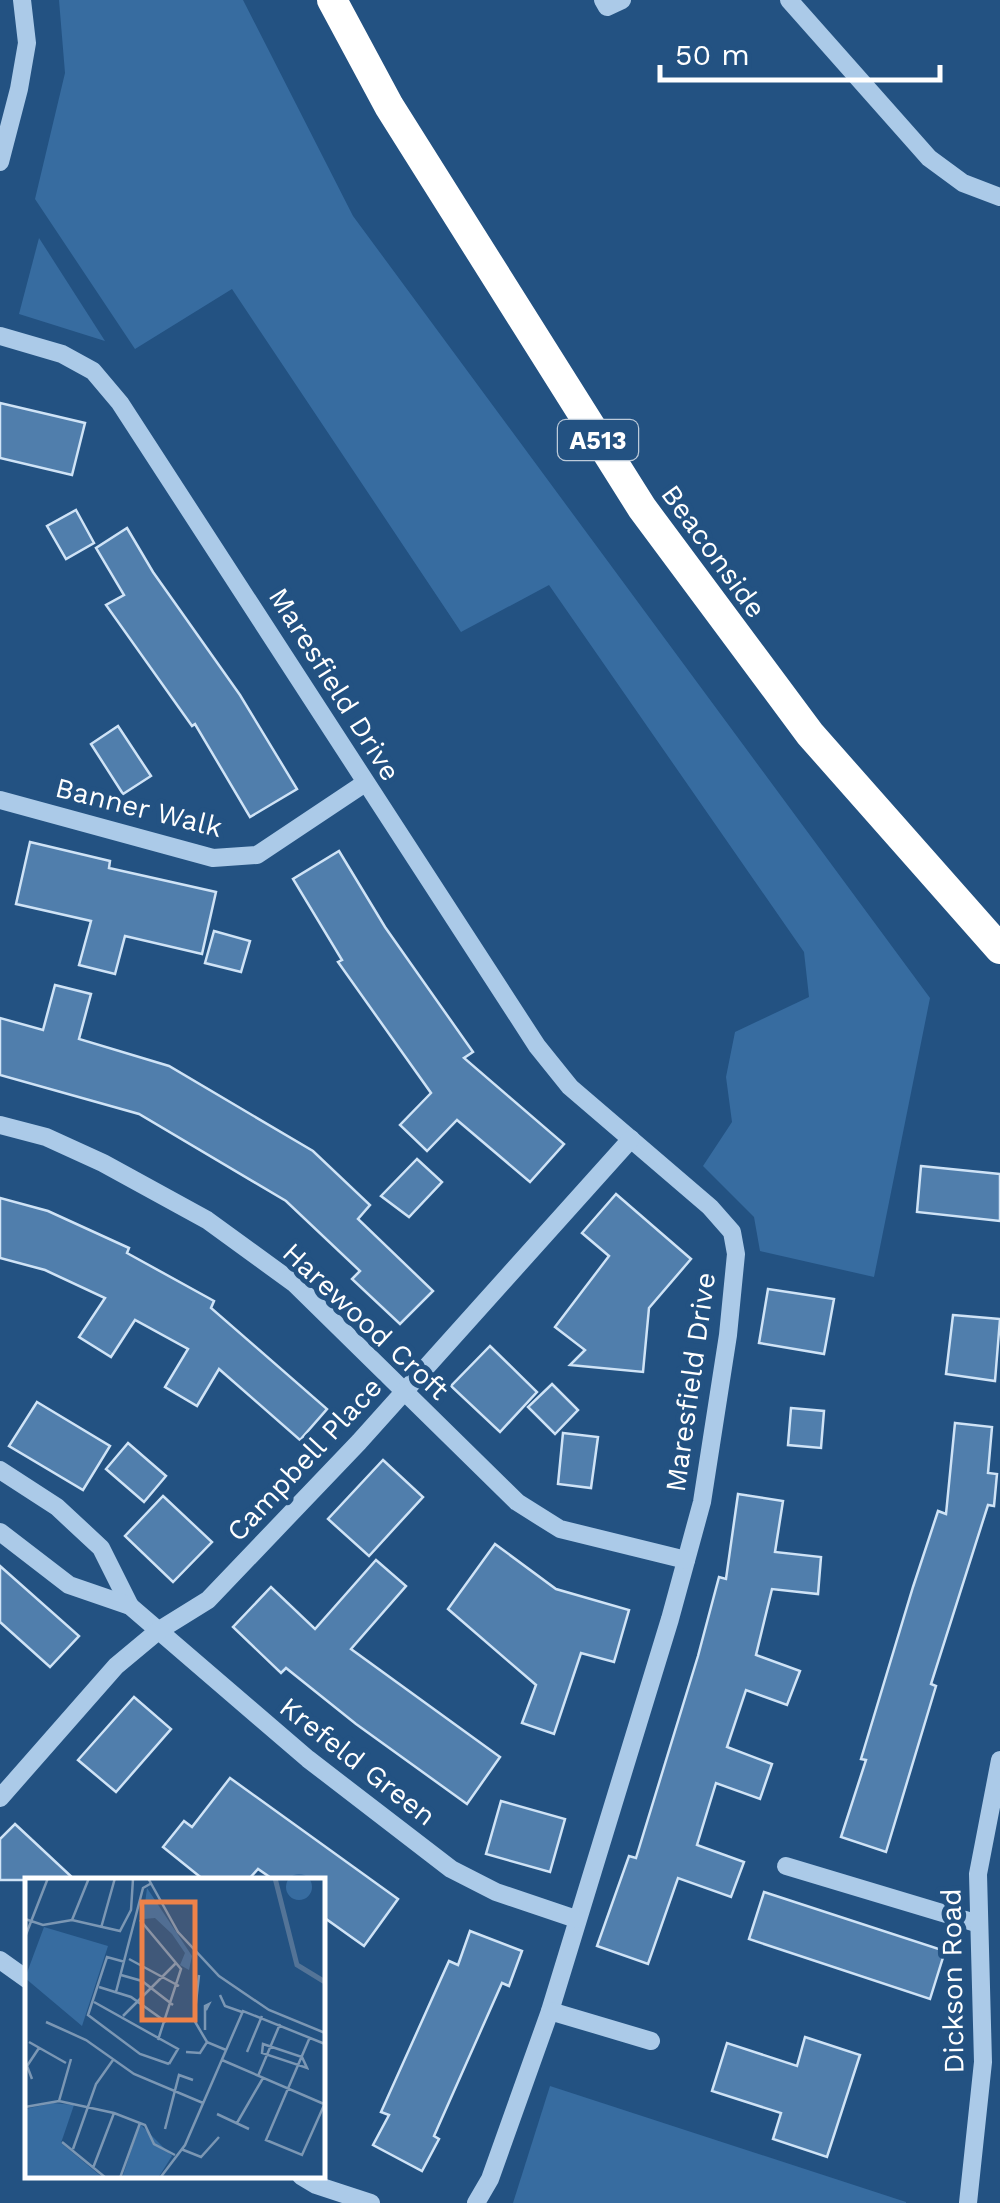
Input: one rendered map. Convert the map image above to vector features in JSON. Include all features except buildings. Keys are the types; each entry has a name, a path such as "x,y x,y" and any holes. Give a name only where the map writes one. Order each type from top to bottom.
{"highway":[{"name":"Beaconside","path":"332,0 388,106 642,508 810,734 1000,949"}],"street":[{"path":"0,162 20,90 27,43 22,0"},
{"path":"603,0 607,7 622,0"},
{"path":"789,0 929,158 963,182 1000,197"},
{"name":"Maresfield Drive","path":"0,336 62,354 93,371 120,403 537,1046 570,1087 710,1208 732,1232 736,1254 728,1335 702,1502 665,1638 550,2011 490,2179 476,2203"},
{"name":"Banner Walk","path":"0,800 213,858 257,855 365,783"},
{"name":"Harewood Croft","path":"0,1125 46,1138 103,1163 207,1220 296,1284 516,1502 560,1529 686,1560"},
{"name":"Campbell Place","path":"0,1798 116,1666 158,1630 208,1600 404,1393 631,1139"},
{"name":"Krefeld Green","path":"0,1470 57,1507 101,1548 130,1606"},
{"name":"Krefeld Green","path":"0,1532 69,1585 130,1606 308,1759 452,1869 496,1892 576,1919"},
{"name":"Dickson Road","path":"968,2203 983,2062 978,1874 1000,1763"},
{"path":"786,1866 979,1924"},
{"path":"0,1960 25,1978"},
{"path":"550,2011 651,2040"},
{"path":"304,2178 371,2203"}],"shaded area":[{"path":"59,0 243,0 353,216 930,998 874,1277 760,1251 754,1217 703,1166 732,1122 726,1077 735,1032 809,997 804,952 549,585 461,632 232,289 135,349 35,199 65,73"},
{"path":"39,238 105,341 19,314"},
{"path":"550,2086 906,2202 906,2203 513,2203"}]}
